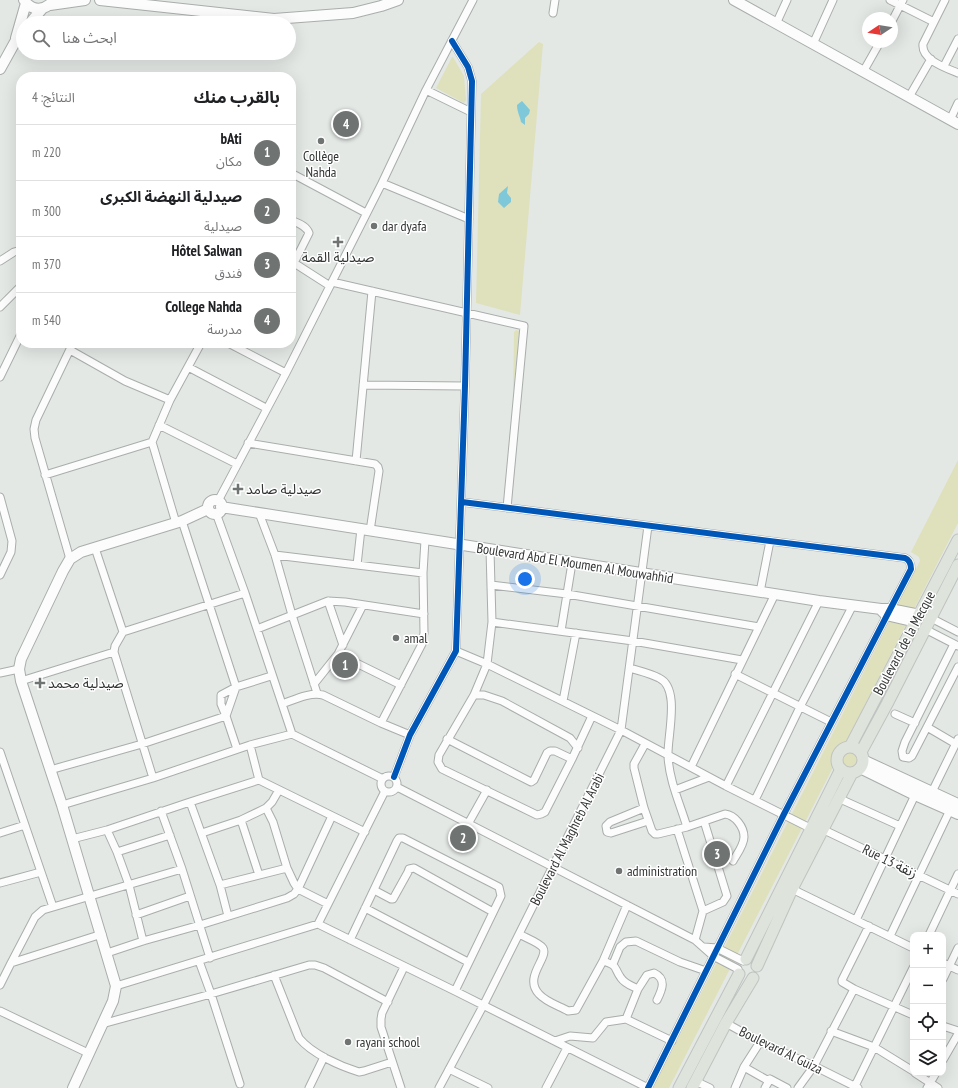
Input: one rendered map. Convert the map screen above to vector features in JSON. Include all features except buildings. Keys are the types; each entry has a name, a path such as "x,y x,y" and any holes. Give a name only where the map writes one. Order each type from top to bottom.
{"main road":[{"name":"Boulevard de la Mecque","path":"855,764 838,765 837,757 842,749 850,747 958,540"},
{"name":"Boulevard de la Mecque","path":"757,966 817,829 838,798 958,565"},
{"path":"850,747 854,747 855,764"},
{"name":"Boulevard de la Mecque","path":"679,1088 741,966 855,764"},
{"path":"694,1085 726,1023 758,971 754,961 741,966 744,978 753,978"}],"street":[{"path":"22,16 25,2 33,8 49,4 85,0"},
{"path":"100,0 239,16"},
{"path":"296,18 353,13 382,6 398,0"},
{"path":"73,1088 113,1002 116,986 102,934 89,897 62,805 21,681 19,669 23,652 70,559 81,552 179,522 216,507 266,408 286,373 382,183 426,90 473,0"},
{"path":"553,13 555,0"},
{"path":"734,0 954,122 958,103"},
{"path":"776,24 787,0"},
{"path":"813,44 833,0"},
{"path":"890,0 902,3 934,22"},
{"path":"945,0 923,44 922,49 931,59 958,73"},
{"path":"897,12 902,3"},
{"path":"37,16 49,4"},
{"path":"0,70 16,38"},
{"path":"944,66 958,39"},
{"path":"394,777 410,735 456,652 462,502 472,80 468,67 452,41"},
{"path":"863,72 877,48"},
{"path":"909,97 931,59"},
{"path":"426,90 472,112"},
{"path":"296,176 366,213"},
{"path":"382,183 469,219"},
{"path":"296,222 304,226 309,233 296,255"},
{"path":"0,261 16,251"},
{"path":"296,264 331,284 372,291 524,326 507,508"},
{"path":"0,307 16,291"},
{"path":"356,461 372,291"},
{"path":"0,377 16,344"},
{"path":"70,559 35,438 35,424 71,348"},
{"path":"75,348 125,380 170,400"},
{"path":"198,348 170,400 152,442 179,522 210,605 236,687 226,716"},
{"path":"238,348 286,373"},
{"path":"188,367 266,408"},
{"path":"363,385 465,386"},
{"path":"159,425 237,464"},
{"path":"45,475 152,442"},
{"path":"248,443 375,464 378,467 379,471 357,565"},
{"path":"0,496 12,542 11,552 0,575"},
{"path":"116,986 318,924 648,1088 886,611 911,569 910,565 907,559 462,502"},
{"path":"216,507 292,734"},
{"name":"Boulevard Abd El Moumen Al Mouwahhid","path":"216,507 886,611 918,619"},
{"path":"259,513 275,555 292,615 317,693"},
{"name":"Boulevard Al Maghreb Al Arabi","path":"439,1088 483,1006 621,730 643,573 648,526"},
{"path":"381,723 422,644 424,633 423,573 425,540"},
{"path":"760,592 770,541"},
{"path":"95,548 123,632"},
{"path":"490,550 492,622 488,664 474,695 439,755 438,762 442,769 537,815 541,814 545,812 578,748 592,716"},
{"path":"275,555 423,573"},
{"path":"561,631 572,563"},
{"path":"491,585 567,594 759,627"},
{"path":"153,778 114,652 115,646 123,632 245,594"},
{"path":"691,767 775,594"},
{"path":"256,629 328,601 424,614"},
{"path":"328,601 343,645"},
{"path":"726,786 820,601"},
{"path":"314,684 338,654 363,605"},
{"path":"755,800 800,707 853,606"},
{"path":"931,618 958,632"},
{"path":"492,622 633,641 742,660"},
{"path":"925,629 956,645 902,751 902,755 907,758 912,756 958,667"},
{"path":"563,702 576,633"},
{"path":"21,681 114,652"},
{"name":"Rue 13 زنقة","path":"456,652 488,664 621,730 726,786 784,814 885,859 958,894"},
{"path":"338,654 401,685"},
{"path":"630,668 660,678 668,689 672,702 668,755 670,775 687,827"},
{"path":"0,673 19,669"},
{"path":"735,674 772,694 831,722"},
{"path":"237,749 221,704 221,696 236,687 272,676"},
{"path":"282,704 317,693 410,735"},
{"path":"474,695 484,695 502,701 570,738 578,748"},
{"path":"895,714 915,723"},
{"path":"50,770 142,744 226,716"},
{"path":"927,727 957,741 932,792"},
{"path":"62,805 153,778 237,749 292,734 383,779"},
{"path":"448,739 531,782 534,780 547,753 550,751 555,751 572,759"},
{"path":"645,744 634,764 634,768 644,808 652,831 655,834 658,834 687,827 725,814 733,816 742,829 744,838 733,861"},
{"path":"250,745 259,780"},
{"path":"0,752 53,907"},
{"path":"855,764 932,792 955,809"},
{"path":"855,764 915,795 955,809"},
{"path":"383,779 388,776 394,777"},
{"path":"394,777 397,782 397,787"},
{"path":"675,790 709,777"},
{"path":"383,779 382,786 385,791"},
{"path":"72,839 107,830 259,780 365,832"},
{"path":"385,791 390,792 395,790 397,787"},
{"path":"397,787 695,940 713,956 741,966"},
{"path":"202,833 240,820 266,808 280,790"},
{"path":"468,824 487,790"},
{"path":"318,924 385,791"},
{"path":"856,920 915,795"},
{"path":"838,798 900,826"},
{"path":"190,802 220,885 228,916"},
{"path":"266,808 273,822 290,878 298,889 328,904"},
{"path":"644,808 610,822 606,826 607,832 611,833 648,821"},
{"path":"890,936 955,809"},
{"path":"161,812 182,869 210,958"},
{"path":"107,953 287,898 294,894 298,889 332,816"},
{"path":"240,820 259,875"},
{"path":"703,911 723,902 727,896 704,821"},
{"path":"0,833 25,825"},
{"path":"676,829 703,911 695,940"},
{"path":"107,830 129,885 143,941"},
{"path":"117,852 170,835"},
{"path":"350,940 397,841 399,838 403,838 499,887 501,896 455,991"},
{"path":"220,885 287,868"},
{"path":"374,890 393,899 409,869 414,868 494,912"},
{"path":"0,985 35,917 43,910 182,869"},
{"path":"0,883 41,872"},
{"path":"930,932 958,874"},
{"path":"792,889 910,946"},
{"path":"136,915 190,896"},
{"path":"519,934 544,949 544,954 534,974 534,984 537,992 568,1012 576,1010 603,961 627,905"},
{"path":"365,908 468,962"},
{"path":"869,926 842,980 843,984 910,1014"},
{"path":"11,963 102,934"},
{"path":"613,964 620,947 626,942 636,941 680,962 706,971"},
{"path":"704,947 717,948 741,966"},
{"path":"958,948 946,964 958,970"},
{"path":"199,961 211,994 239,1086 248,1088"},
{"path":"603,961 613,964 616,967 620,978 625,983 638,989"},
{"path":"102,1024 211,994 298,967 315,965 388,1002"},
{"path":"401,1088 381,1027 380,1019 404,967"},
{"path":"626,1019 638,989 647,975 654,973 658,975 663,983 657,1000"},
{"path":"855,1088 910,974"},
{"path":"274,975 299,1038 304,1044 324,1057 359,1072 392,1062"},
{"path":"798,1088 814,1066 854,989"},
{"path":"0,1011 88,1054"},
{"path":"555,1041 570,1036 593,1038 606,1022 626,1019 672,1041"},
{"name":"Boulevard Al Guiza","path":"726,1023 760,1042 814,1066 855,1088"},
{"path":"946,1027 958,1032 946,1054"},
{"path":"832,1031 874,1047 910,1067"},
{"path":"735,1088 744,1067 760,1042"},
{"path":"546,1088 567,1048"},
{"path":"309,1088 324,1057"},
{"path":"744,1067 767,1080 770,1079 787,1088"},
{"path":"449,1069 488,1088"},
{"path":"920,1076 929,1085 938,1088"},
{"path":"929,1085 934,1076"},
{"path":"765,1088 770,1079"},
{"path":"694,1085 710,1088"}],"green space":[{"path":"539,42 543,44 520,315 476,303 481,94"},
{"path":"452,57 464,76 466,100 464,103 436,88"},
{"path":"516,330 519,332 513,396 514,332"},
{"path":"958,460 958,523 669,1088 653,1088 920,561 919,557 911,552"},
{"path":"847,750 855,750 860,755 858,766 855,768 847,768 842,763 842,755"}],"water":[{"path":"522,101 530,110 529,114 525,118 525,125 521,122 517,107 517,105"},
{"path":"508,186 507,193 511,198 511,202 504,208 498,202 499,194"}],"cycle path":[{"path":"394,777 410,735 456,651 465,386 472,81 468,67 452,41"},
{"path":"462,502 905,558 910,564 911,569 784,814 648,1088"}],"place":[{"name":"College Nahda","path":"346,124"},
{"name":"Collège Nahda","path":"321,141"},
{"name":"dar dyafa","path":"374,226"},
{"name":"صيدلية القمة","path":"338,242"},
{"name":"صيدلية صامد","path":"238,489"},
{"name":"amal","path":"396,638"},
{"name":"bAti","path":"345,665"},
{"name":"صيدلية محمد","path":"40,683"},
{"name":"صيدلية النهضة الكبرى","path":"463,838"},
{"name":"Hôtel Salwan","path":"717,854"},
{"name":"administration","path":"619,871"},
{"name":"rayani school","path":"348,1042"}]}
